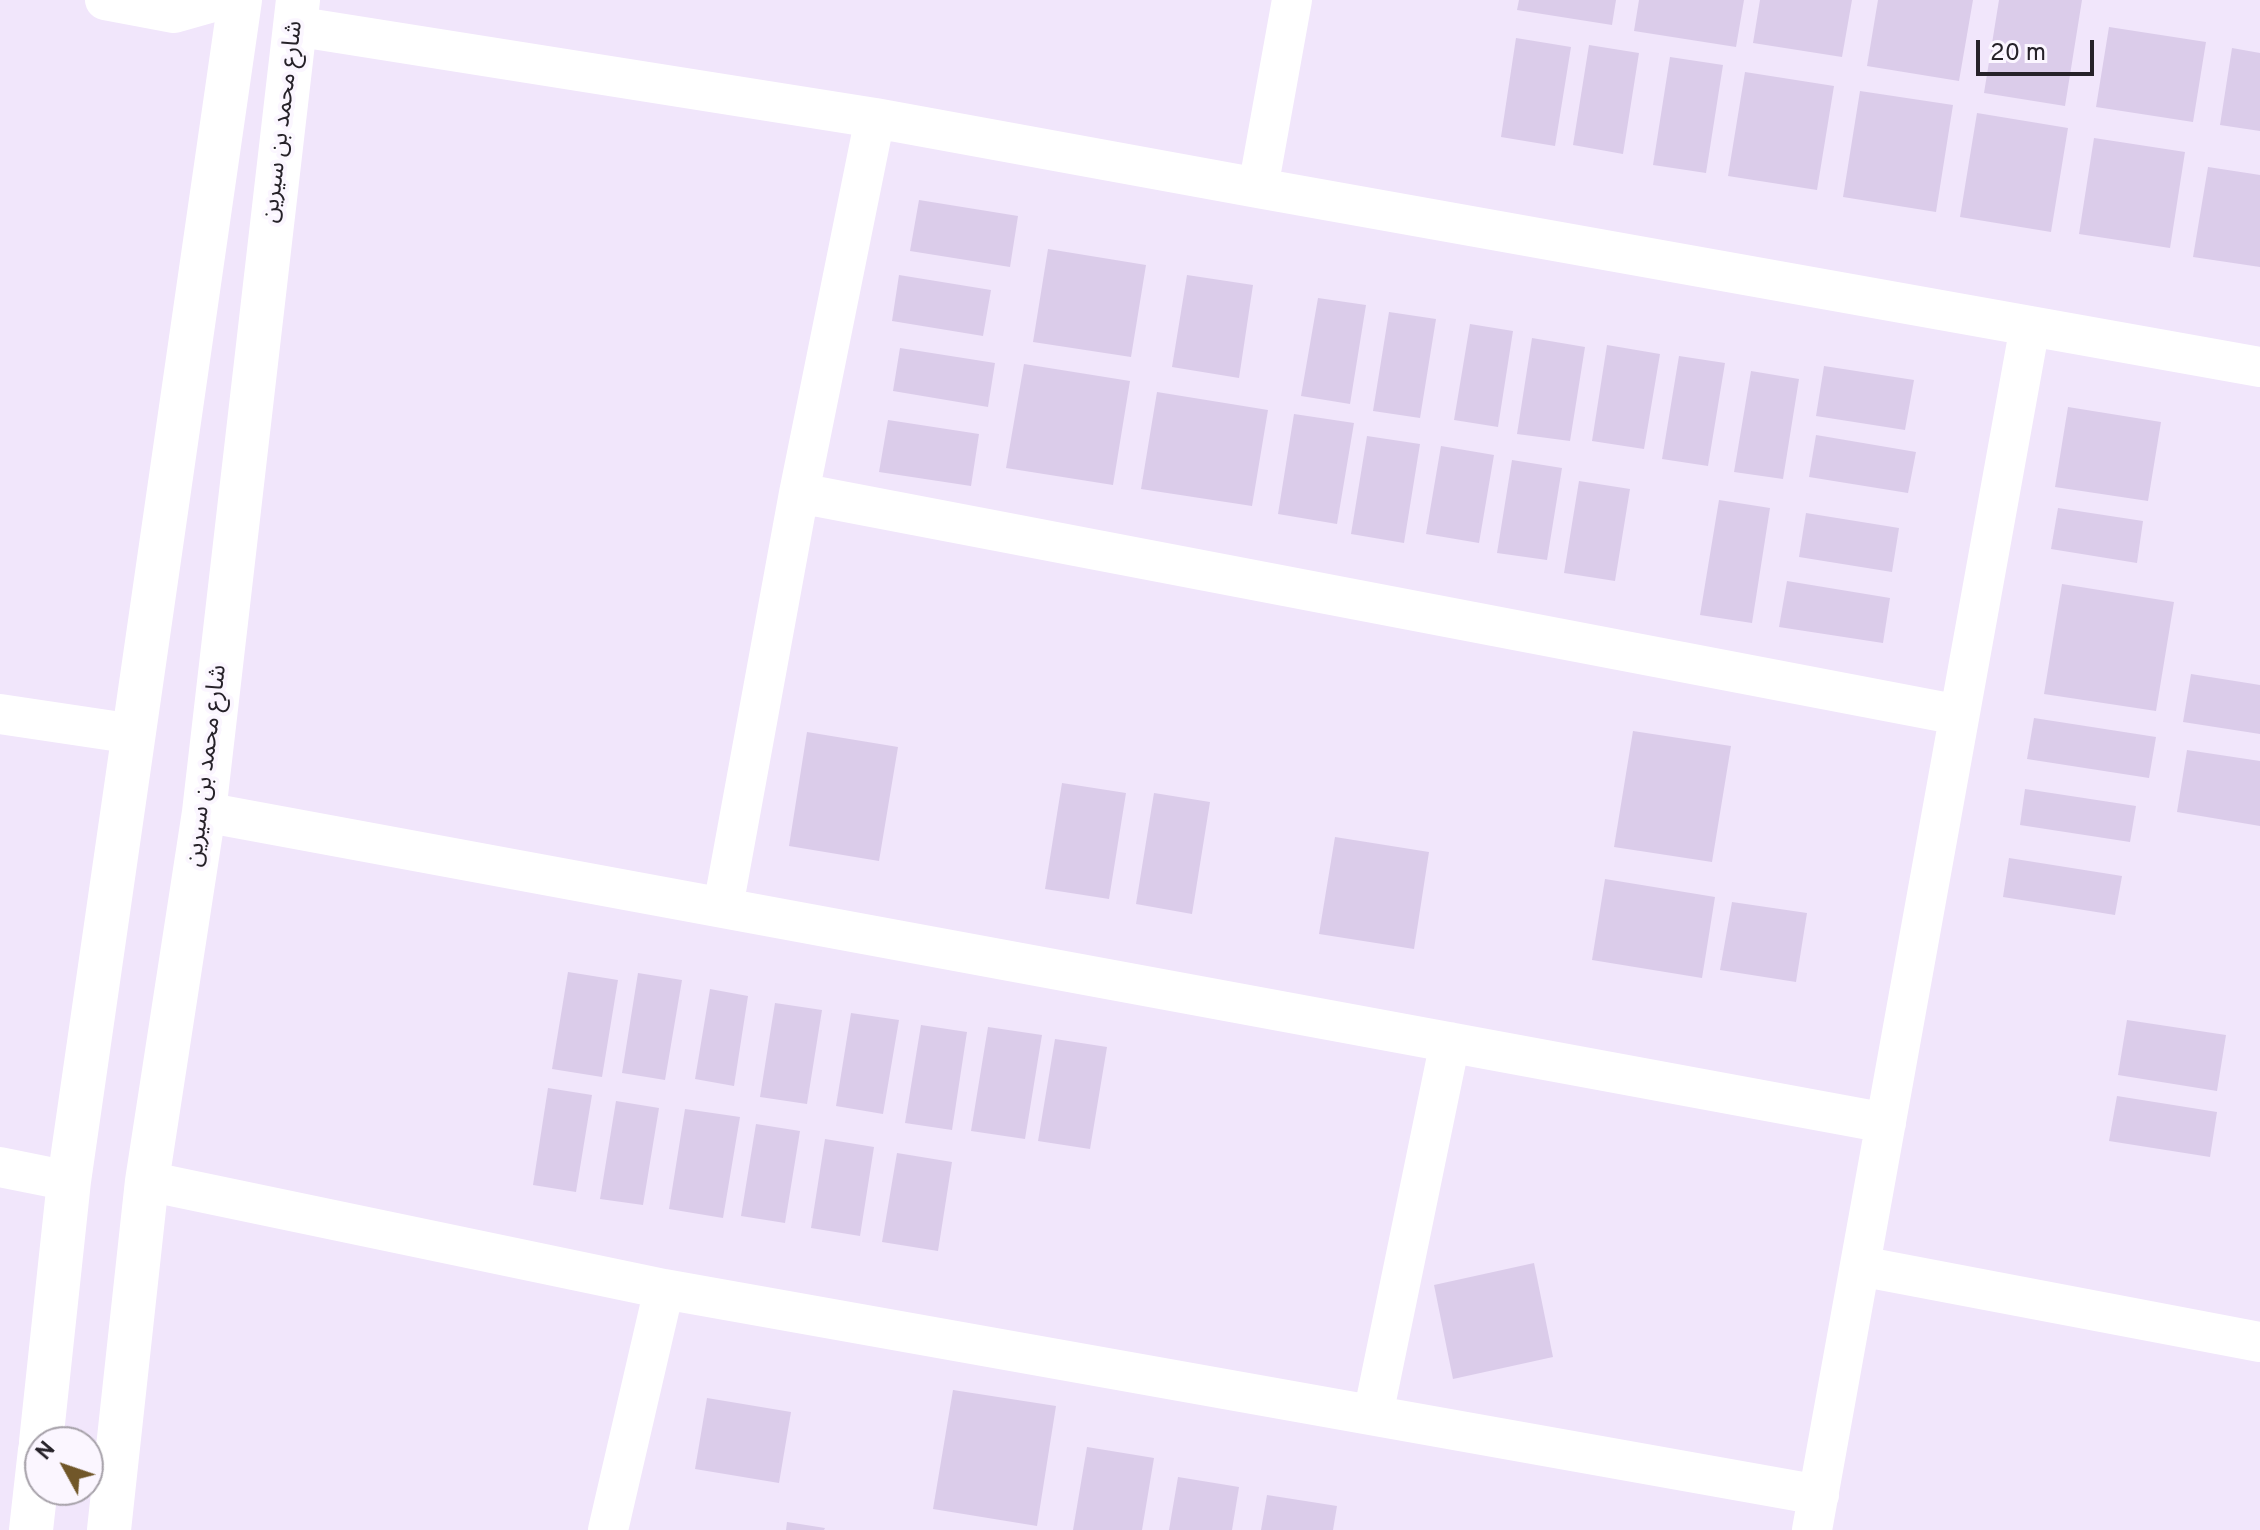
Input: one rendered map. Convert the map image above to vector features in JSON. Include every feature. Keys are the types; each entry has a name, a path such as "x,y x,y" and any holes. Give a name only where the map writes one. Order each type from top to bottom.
{"street":[{"path":"105,0 174,13 220,0"},
{"path":"43,1426 69,1181 240,0"},
{"path":"1258,188 1292,0"},
{"path":"296,13 2260,367"},
{"name":"شارع محمد بن سيرين","path":"109,1530 147,1181 204,812 296,13"},
{"path":"723,907 799,493 875,118"},
{"path":"147,1181 664,1289 1373,1415 1816,1512 2030,326"},
{"path":"799,493 1959,715"},
{"path":"0,714 134,734"},
{"path":"204,812 1886,1123"},
{"path":"1373,1415 1450,1042"},
{"path":"0,1167 69,1181"},
{"path":"1860,1266 2260,1342"},
{"path":"608,1530 664,1289"},
{"path":"31,1530 34,1506"}],"building":[{"path":"1519,0 1616,0 1612,25 1517,10"},
{"path":"1639,0 1744,0 1736,47 1634,31"},
{"path":"1760,0 1852,0 1842,57 1753,43"},
{"path":"1878,0 1973,0 1959,81 1867,66"},
{"path":"1999,0 2082,0 2065,106 1984,93"},
{"path":"2109,27 2206,42 2193,122 2096,107"},
{"path":"1516,38 1571,47 1555,146 1501,137"},
{"path":"1589,45 1639,53 1623,154 1573,145"},
{"path":"2232,48 2260,53 2260,131 2220,125"},
{"path":"1670,57 1723,65 1706,173 1653,165"},
{"path":"1745,72 1834,86 1817,190 1728,176"},
{"path":"1860,91 1953,105 1936,212 1843,197"},
{"path":"1977,113 2068,128 2051,232 1960,217"},
{"path":"2094,138 2185,152 2170,248 2079,234"},
{"path":"2208,167 2260,175 2260,267 2193,257"},
{"path":"919,200 1018,216 1010,267 910,251"},
{"path":"1048,249 1146,265 1131,357 1033,342"},
{"path":"899,275 991,290 983,336 892,321"},
{"path":"1187,275 1253,285 1239,378 1172,367"},
{"path":"1318,298 1366,305 1350,404 1301,396"},
{"path":"1389,312 1436,319 1420,418 1373,411"},
{"path":"1470,324 1513,331 1498,427 1454,420"},
{"path":"1532,338 1585,347 1570,441 1517,434"},
{"path":"1607,345 1660,354 1644,449 1592,441"},
{"path":"900,348 995,363 988,407 893,391"},
{"path":"1679,356 1725,363 1708,466 1662,459"},
{"path":"1024,364 1130,381 1113,485 1006,468"},
{"path":"1824,366 1914,380 1905,430 1816,416"},
{"path":"1751,371 1799,379 1783,479 1734,472"},
{"path":"1157,392 1268,410 1252,506 1141,489"},
{"path":"2068,407 2161,422 2148,501 2055,487"},
{"path":"1294,414 1354,423 1337,524 1278,514"},
{"path":"888,420 979,434 971,486 879,472"},
{"path":"1816,435 1916,452 1908,493 1809,477"},
{"path":"1367,436 1420,444 1404,543 1351,534"},
{"path":"1441,446 1494,455 1479,543 1426,534"},
{"path":"1512,460 1562,468 1547,560 1497,553"},
{"path":"1579,481 1630,489 1615,581 1564,573"},
{"path":"1719,500 1770,508 1752,623 1700,615"},
{"path":"2058,508 2143,521 2137,563 2051,549"},
{"path":"1806,513 1899,528 1892,572 1799,557"},
{"path":"1787,581 1890,598 1883,643 1779,627"},
{"path":"2062,584 2174,602 2156,711 2044,694"},
{"path":"2191,674 2260,685 2260,734 2183,722"},
{"path":"2034,718 2156,737 2149,778 2027,759"},
{"path":"1633,731 1731,746 1712,862 1614,847"},
{"path":"807,732 898,747 879,861 789,846"},
{"path":"2187,750 2260,761 2260,826 2177,812"},
{"path":"1062,783 1126,793 1109,899 1045,889"},
{"path":"2025,789 2136,806 2130,842 2020,825"},
{"path":"1154,793 1210,802 1192,914 1136,904"},
{"path":"1335,837 1429,852 1414,949 1319,934"},
{"path":"2009,858 2122,876 2115,915 2003,897"},
{"path":"1605,879 1715,897 1702,978 1592,960"},
{"path":"1732,902 1807,913 1796,982 1720,970"},
{"path":"568,972 618,980 602,1077 552,1069"},
{"path":"638,973 682,980 665,1080 622,1073"},
{"path":"710,989 748,996 734,1086 695,1079"},
{"path":"775,1003 822,1010 807,1104 760,1097"},
{"path":"851,1013 899,1020 883,1114 836,1106"},
{"path":"2127,1020 2226,1035 2217,1091 2118,1075"},
{"path":"921,1025 967,1032 952,1130 905,1123"},
{"path":"988,1027 1042,1035 1025,1139 971,1131"},
{"path":"1055,1039 1107,1047 1090,1149 1038,1141"},
{"path":"548,1088 592,1095 576,1192 533,1185"},
{"path":"2117,1096 2217,1112 2210,1157 2109,1141"},
{"path":"616,1101 659,1108 643,1205 600,1199"},
{"path":"685,1109 740,1117 723,1218 669,1209"},
{"path":"756,1124 800,1131 785,1223 741,1216"},
{"path":"825,1139 874,1147 860,1236 811,1228"},
{"path":"897,1153 952,1162 938,1251 882,1242"},
{"path":"1534,1263 1553,1357 1453,1379 1434,1285"},
{"path":"953,1390 1056,1406 1037,1526 933,1509"},
{"path":"707,1398 791,1412 779,1483 695,1469"},
{"path":"1087,1447 1154,1458 1142,1530 1073,1530"},
{"path":"1178,1477 1239,1487 1232,1530 1169,1530"},
{"path":"1267,1495 1337,1506 1333,1530 1261,1530"},
{"path":"787,1522 825,1528 786,1530"}]}
